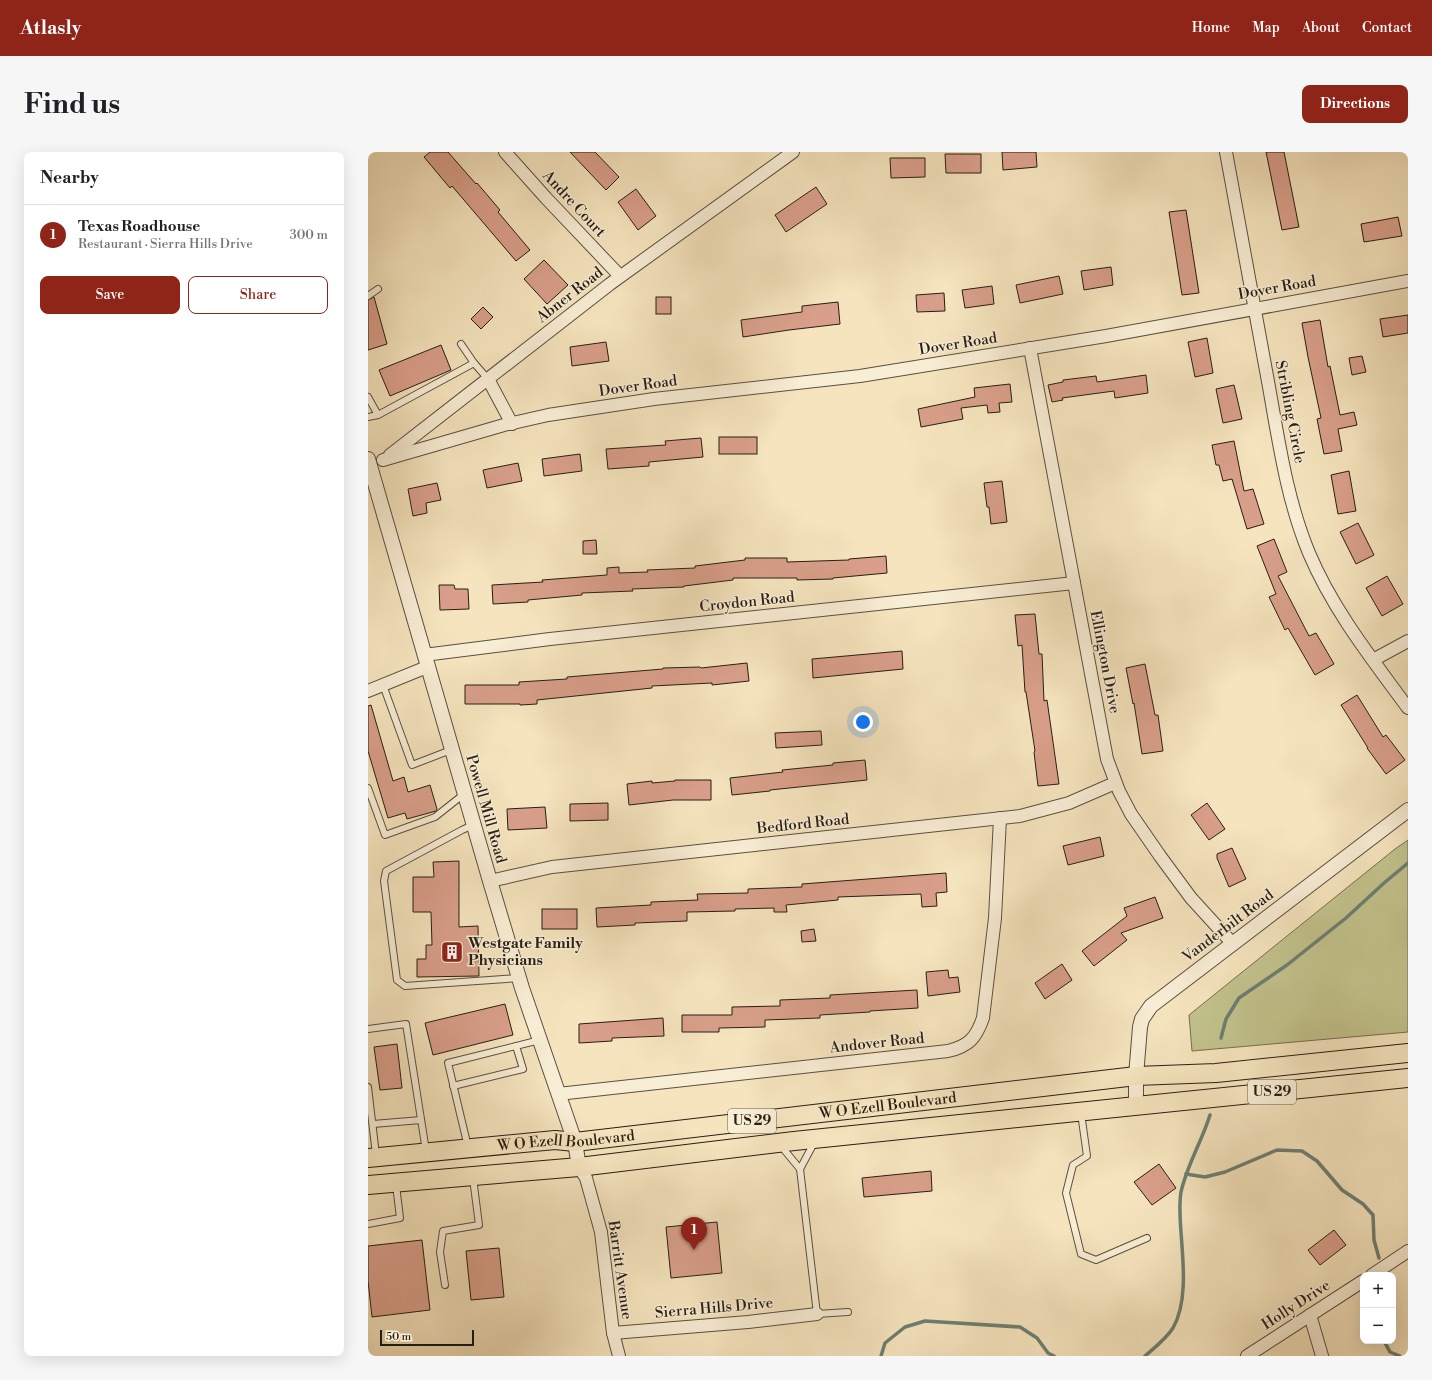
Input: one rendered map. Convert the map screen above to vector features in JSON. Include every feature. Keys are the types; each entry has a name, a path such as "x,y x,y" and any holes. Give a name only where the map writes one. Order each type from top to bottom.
{"main road":[{"name":"W O Ezell Boulevard","path":"372,1158 555,1140 575,1142 1136,1076 1216,1073 1408,1053"},
{"name":"W O Ezell Boulevard","path":"368,1185 579,1167 778,1143 1408,1078"}],"street":[{"name":"Andre Court","path":"505,152 546,198 620,276"},
{"name":"Abner Road","path":"369,466 384,460 620,276 793,152"},
{"name":"Stribling Circle","path":"1226,152 1286,477 1296,516 1310,554 1327,590 1348,624 1408,708"},
{"name":"Dover Road","path":"384,460 548,415 654,399 860,376 1030,348 1408,281"},
{"name":"Ellington Drive","path":"1030,348 1105,751 1115,783 1131,814 1190,898 1234,944"},
{"path":"488,379 512,424"},
{"name":"Powell Mill Road","path":"369,466 473,825 519,978 575,1142 579,1167"},
{"name":"Croydon Road","path":"368,691 383,685 425,661 550,639 1074,583"},
{"path":"1373,660 1408,641"},
{"name":"Bedford Road","path":"490,881 552,867 1020,816 1057,807 1092,794 1115,783"},
{"name":"Vanderbilt Road","path":"1136,1106 1136,1076 1140,1026 1146,1012 1151,1006 1408,810"},
{"name":"Andover Road","path":"558,1094 948,1051 960,1048 971,1041 979,1030 983,1018 995,918 1000,818"},
{"name":"Barritt Avenue","path":"579,1167 586,1178 601,1232 613,1333 619,1356"},
{"path":"1376,1272 1408,1251"},
{"name":"Holly Drive","path":"1247,1356 1360,1283"},
{"name":"Sierra Hills Drive","path":"613,1333 748,1322 817,1314"},
{"path":"1310,1315 1322,1356"}],"lane":[{"path":"368,296 378,289"},
{"path":"461,344 474,363 488,379"},
{"path":"368,417 378,415 474,363"},
{"path":"368,397 378,415"},
{"path":"383,685 412,765 451,750"},
{"path":"368,788 385,835 435,816 464,794"},
{"path":"473,825 386,871 384,881 397,980 405,986 519,978"},
{"path":"368,1029 406,1024 426,1152"},
{"path":"468,1149 448,1063 540,1040"},
{"path":"454,1086 523,1069 516,1046"},
{"path":"368,1087 373,1124 372,1158"},
{"path":"1081,1112 1087,1156 1073,1166 1066,1193 1081,1254 1096,1260 1147,1238"},
{"path":"373,1124 421,1120"},
{"path":"800,1169 816,1139"},
{"path":"778,1143 800,1169 817,1314 848,1312"},
{"path":"445,1285 440,1252 442,1231 479,1225 473,1176"},
{"path":"368,1224 400,1218 396,1183"}],"green space":[{"path":"1408,840 1408,1032 1192,1051 1189,1015"}],"building":[{"path":"430,152 448,152 500,210 498,212 530,250 516,261 452,186 450,188 424,157"},
{"path":"570,152 595,152 619,177 606,190"},
{"path":"1002,152 1036,152 1037,167 1003,170"},
{"path":"1266,152 1284,152 1299,227 1282,230"},
{"path":"945,154 981,154 981,173 946,173"},
{"path":"890,158 925,158 925,177 891,178"},
{"path":"816,187 827,204 786,232 775,215"},
{"path":"636,189 656,216 638,230 618,202"},
{"path":"1186,210 1199,293 1182,295 1169,212"},
{"path":"1398,217 1402,236 1364,242 1361,224"},
{"path":"544,260 568,285 547,304 524,279"},
{"path":"1111,267 1113,285 1084,290 1081,271"},
{"path":"1059,276 1063,294 1020,303 1016,285"},
{"path":"992,286 994,304 965,308 962,290"},
{"path":"944,293 945,311 917,312 916,295"},
{"path":"374,297 387,344 368,350 368,300"},
{"path":"656,297 671,297 671,314 656,314"},
{"path":"838,302 840,324 743,337 741,320 802,312 802,306"},
{"path":"483,307 493,317 481,329 471,319"},
{"path":"1408,315 1408,333 1383,337 1380,319"},
{"path":"1320,320 1328,367 1330,366 1340,415 1354,412 1357,425 1338,429 1342,451 1324,454 1317,419 1321,418 1302,323"},
{"path":"1207,338 1213,373 1195,377 1188,342"},
{"path":"606,342 609,361 572,366 570,347"},
{"path":"441,345 451,370 390,396 379,370"},
{"path":"1362,356 1366,372 1352,375 1349,358"},
{"path":"1146,375 1148,393 1115,398 1114,391 1062,398 1063,400 1052,402 1048,385 1063,382 1063,380 1096,376 1097,382"},
{"path":"1010,384 1012,402 999,403 1000,412 988,413 987,405 961,408 963,419 921,427 918,409 975,397 974,388"},
{"path":"1234,385 1242,419 1223,423 1216,389"},
{"path":"719,437 757,437 757,454 719,454"},
{"path":"701,438 703,457 649,462 649,466 608,469 606,449 666,445 665,441"},
{"path":"1234,441 1244,491 1253,489 1264,524 1247,529 1232,479 1223,481 1219,465 1216,465 1212,445"},
{"path":"580,454 582,471 544,476 542,459"},
{"path":"518,463 522,481 487,488 483,470"},
{"path":"1349,471 1356,511 1338,514 1331,475"},
{"path":"1002,481 1007,522 991,524 984,483"},
{"path":"437,483 441,500 426,503 427,513 413,516 408,489"},
{"path":"1358,523 1374,555 1356,564 1340,532"},
{"path":"1274,539 1287,572 1278,576 1309,636 1316,633 1334,664 1315,675 1288,628 1285,630 1269,597 1276,594 1257,546"},
{"path":"596,540 597,554 583,554 583,541"},
{"path":"886,556 887,573 833,579 797,580 797,578 733,578 733,580 684,587 582,593 582,595 528,600 528,602 493,604 492,585 543,582 542,580 607,575 607,568 619,567 619,573 648,572 647,570 695,568 695,566 745,560 745,558 787,558 787,562 849,560"},
{"path":"1387,576 1403,604 1382,616 1366,588"},
{"path":"439,585 454,585 455,589 468,589 469,609 440,610"},
{"path":"1035,614 1039,654 1042,654 1044,701 1047,700 1059,784 1038,786 1035,751 1025,692 1022,645 1018,646 1015,615"},
{"path":"902,651 903,669 813,678 812,659"},
{"path":"747,663 749,681 712,685 712,683 652,686 652,688 537,700 537,704 465,704 465,685 519,685 519,682 567,679 567,677 663,668 701,668"},
{"path":"1145,664 1155,715 1158,715 1163,751 1142,754 1134,703 1133,704 1126,668"},
{"path":"1357,695 1383,737 1386,735 1405,760 1386,774 1367,748 1341,705"},
{"path":"371,705 393,781 404,777 408,792 430,785 437,809 436,811 407,819 405,813 388,818 368,751 368,706"},
{"path":"821,731 822,745 776,748 775,733"},
{"path":"865,760 867,780 732,795 730,778 783,772 782,770 833,765 833,763"},
{"path":"675,780 711,780 711,800 673,800 629,805 627,784"},
{"path":"608,803 608,820 570,821 570,804"},
{"path":"1207,803 1225,829 1209,840 1191,815"},
{"path":"545,807 547,828 508,830 507,809"},
{"path":"1100,837 1104,856 1068,865 1063,846"},
{"path":"1232,848 1246,879 1229,887 1217,858 1217,854"},
{"path":"459,861 459,927 478,926 479,976 417,977 417,959 426,959 426,945 432,945 431,912 413,912 413,877 434,877 433,862"},
{"path":"946,873 947,892 936,893 937,906 922,907 921,894 838,897 838,900 786,905 787,912 774,912 774,908 735,909 735,911 687,912 687,921 635,923 635,925 597,927 596,908 651,905 651,902 698,900 697,894 748,893 748,889 802,887 802,884"},
{"path":"1155,897 1163,918 1121,933 1127,940 1094,966 1082,951 1127,916 1124,908"},
{"path":"542,909 577,909 577,929 542,929"},
{"path":"814,929 816,941 802,942 801,931"},
{"path":"1062,964 1072,980 1045,999 1035,983"},
{"path":"948,970 949,978 958,977 960,992 928,996 926,972"},
{"path":"917,990 918,1008 820,1015 820,1018 765,1020 765,1027 719,1028 719,1032 682,1032 682,1015 732,1015 732,1007 780,1006 780,1000 830,998 830,995"},
{"path":"505,1004 513,1035 433,1055 425,1023"},
{"path":"663,1018 664,1036 612,1038 612,1041 579,1043 579,1024"},
{"path":"397,1044 402,1088 380,1090 374,1047"},
{"path":"1159,1164 1176,1188 1152,1205 1134,1182"},
{"path":"931,1171 932,1191 864,1197 862,1178"},
{"path":"717,1222 722,1273 671,1278 666,1227"},
{"path":"1334,1230 1346,1245 1320,1265 1308,1250"},
{"path":"422,1240 430,1310 372,1317 368,1281 368,1246"},
{"path":"499,1248 504,1297 471,1300 466,1251"}],"waterway":[{"path":"1221,1038 1226,1019 1239,998 1287,965 1346,918 1408,863"},
{"path":"1145,1356 1170,1332 1178,1318 1183,1294 1183,1256 1180,1212 1181,1192 1187,1172 1210,1115"},
{"path":"1186,1174 1205,1177 1225,1172 1277,1150 1302,1151 1317,1161 1342,1190 1363,1204 1373,1215 1374,1240 1379,1258"},
{"path":"881,1356 885,1343 905,1327 925,1321 1020,1327 1037,1338 1048,1353 1054,1356"},
{"path":"1386,1344 1390,1352 1400,1356"}],"place":[{"name":"Westgate Family Physicians","path":"452,952"},
{"name":"Texas Roadhouse","path":"694,1250"}]}
